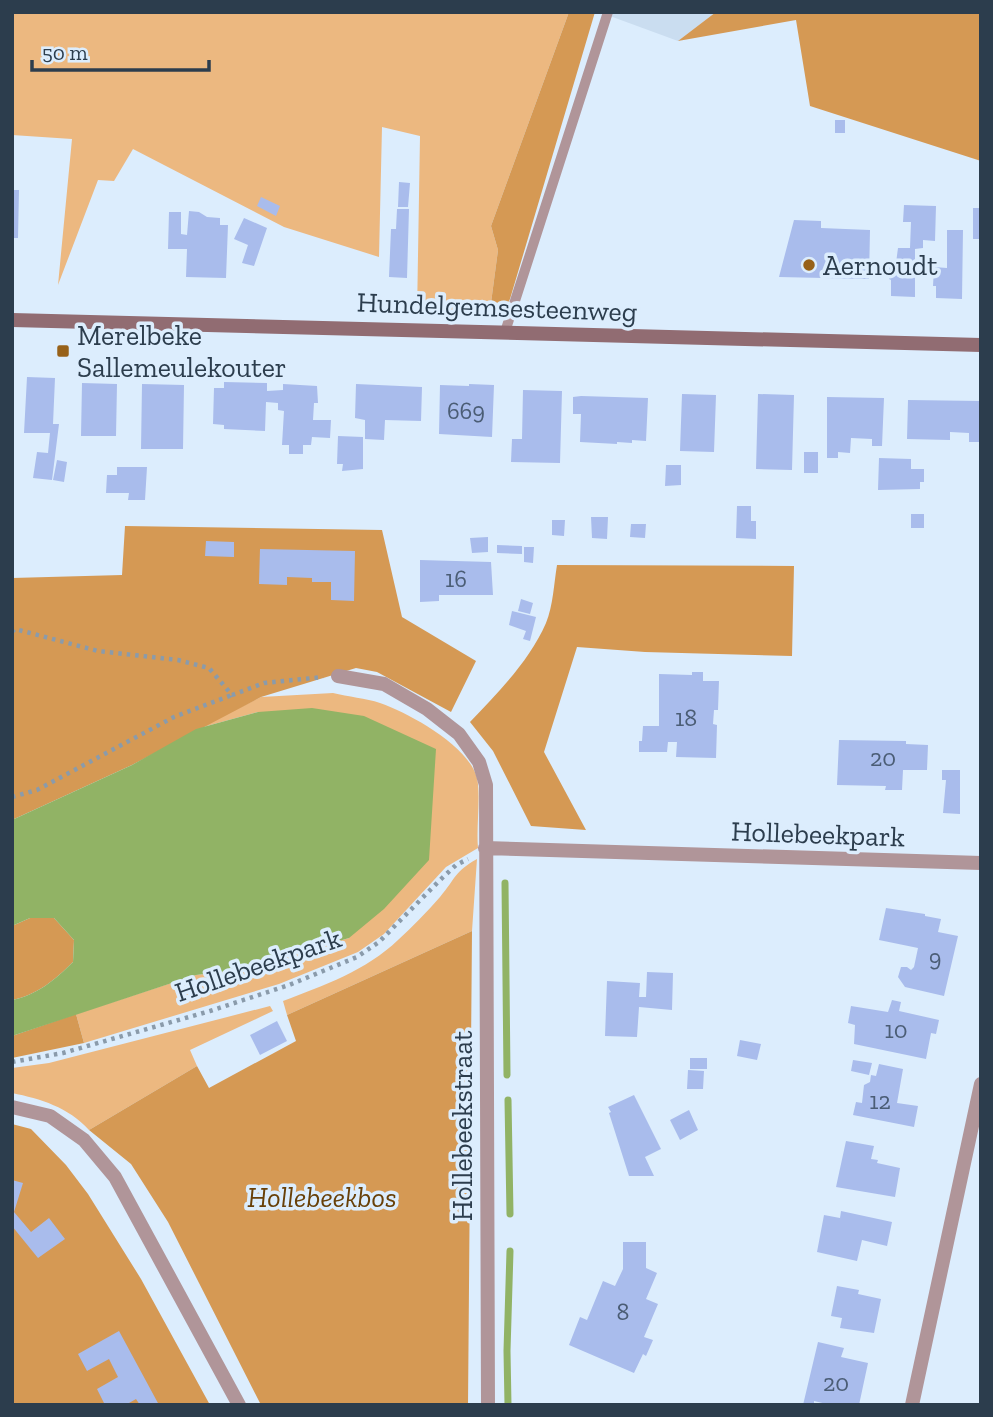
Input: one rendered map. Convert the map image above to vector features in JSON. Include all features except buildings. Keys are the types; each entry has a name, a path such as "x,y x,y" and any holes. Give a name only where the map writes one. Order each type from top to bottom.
{"main road":[{"name":"Hundelgemsesteenweg","path":"12,320 981,345"}],"street":[{"path":"338,676 384,684 427,709 460,734 479,762 486,785 485,848"},
{"name":"Hollebeekpark","path":"485,848 981,863"},
{"name":"Hollebeekstraat","path":"485,848 488,1405"},
{"path":"912,1405 981,1084"},
{"path":"12,1107 50,1116 84,1140 115,1177 239,1405"}],"lane":[{"path":"505,332 608,12"}],"path":[{"path":"12,632 15,629 98,651 178,660 209,668 232,695"},
{"path":"12,797 37,790 174,717 264,683 338,676"},
{"name":"Hollebeekpark","path":"12,1062 63,1053 210,1011 289,985 357,957 397,926 456,865 485,848"}],"shaded area":[{"path":"12,12 569,12 491,226 498,250 489,318 417,315 420,136 382,127 379,257 284,227 133,149 114,181 98,180 58,285 72,139 12,135"},
{"path":"599,12 716,12 678,41"},
{"path":"333,693 375,701 406,714 436,732 463,754 477,778 478,848 446,867 384,934 358,952 279,984 84,1043 76,1014 196,975 244,969 349,938 258,712 196,729 261,697"},
{"path":"312,708 364,716 436,749 429,860 384,909 349,938 244,969 196,975 12,1036 12,1000 38,991 66,969 73,962 74,940 54,918 30,918 12,926 12,820 132,765 196,729 258,712"},
{"path":"477,859 472,931 287,1015 283,1001 344,976 386,951 430,908 459,872"},
{"path":"270,1006 273,1011 190,1050 197,1066 89,1130 72,1115 54,1105 12,1093 12,1068 49,1063"}],"green space":[{"path":"569,12 595,12 510,299 501,317 489,318 498,250 491,226"},
{"path":"716,12 981,12 981,161 810,106 796,20 678,41"},
{"path":"125,526 382,530 402,617 476,661 451,712 377,672 356,668 261,697 132,765 12,820 12,578 122,575"},
{"path":"557,565 794,566 792,656 645,652 577,647 544,752 586,830 531,826 493,751 470,722 512,676 539,637 550,609"},
{"path":"30,918 54,918 74,940 73,962 45,986 12,1000 12,926"},
{"name":"Hollebeekbos","path":"472,931 468,1405 261,1405 168,1222 131,1164 89,1130 197,1066 209,1088 296,1041 287,1015"},
{"path":"76,1014 84,1043 12,1058 12,1036"},
{"path":"12,1124 31,1129 66,1165 88,1194 141,1279 210,1405 12,1405"}],"waterway":[{"path":"505,883 507,1075"},
{"path":"508,1100 510,1214"},
{"path":"508,1405 510,1251"}],"place":[{"name":"Aernoudt","path":"809,265"},
{"name":"Merelbeke Sallemeulekouter","path":"63,351"}]}
